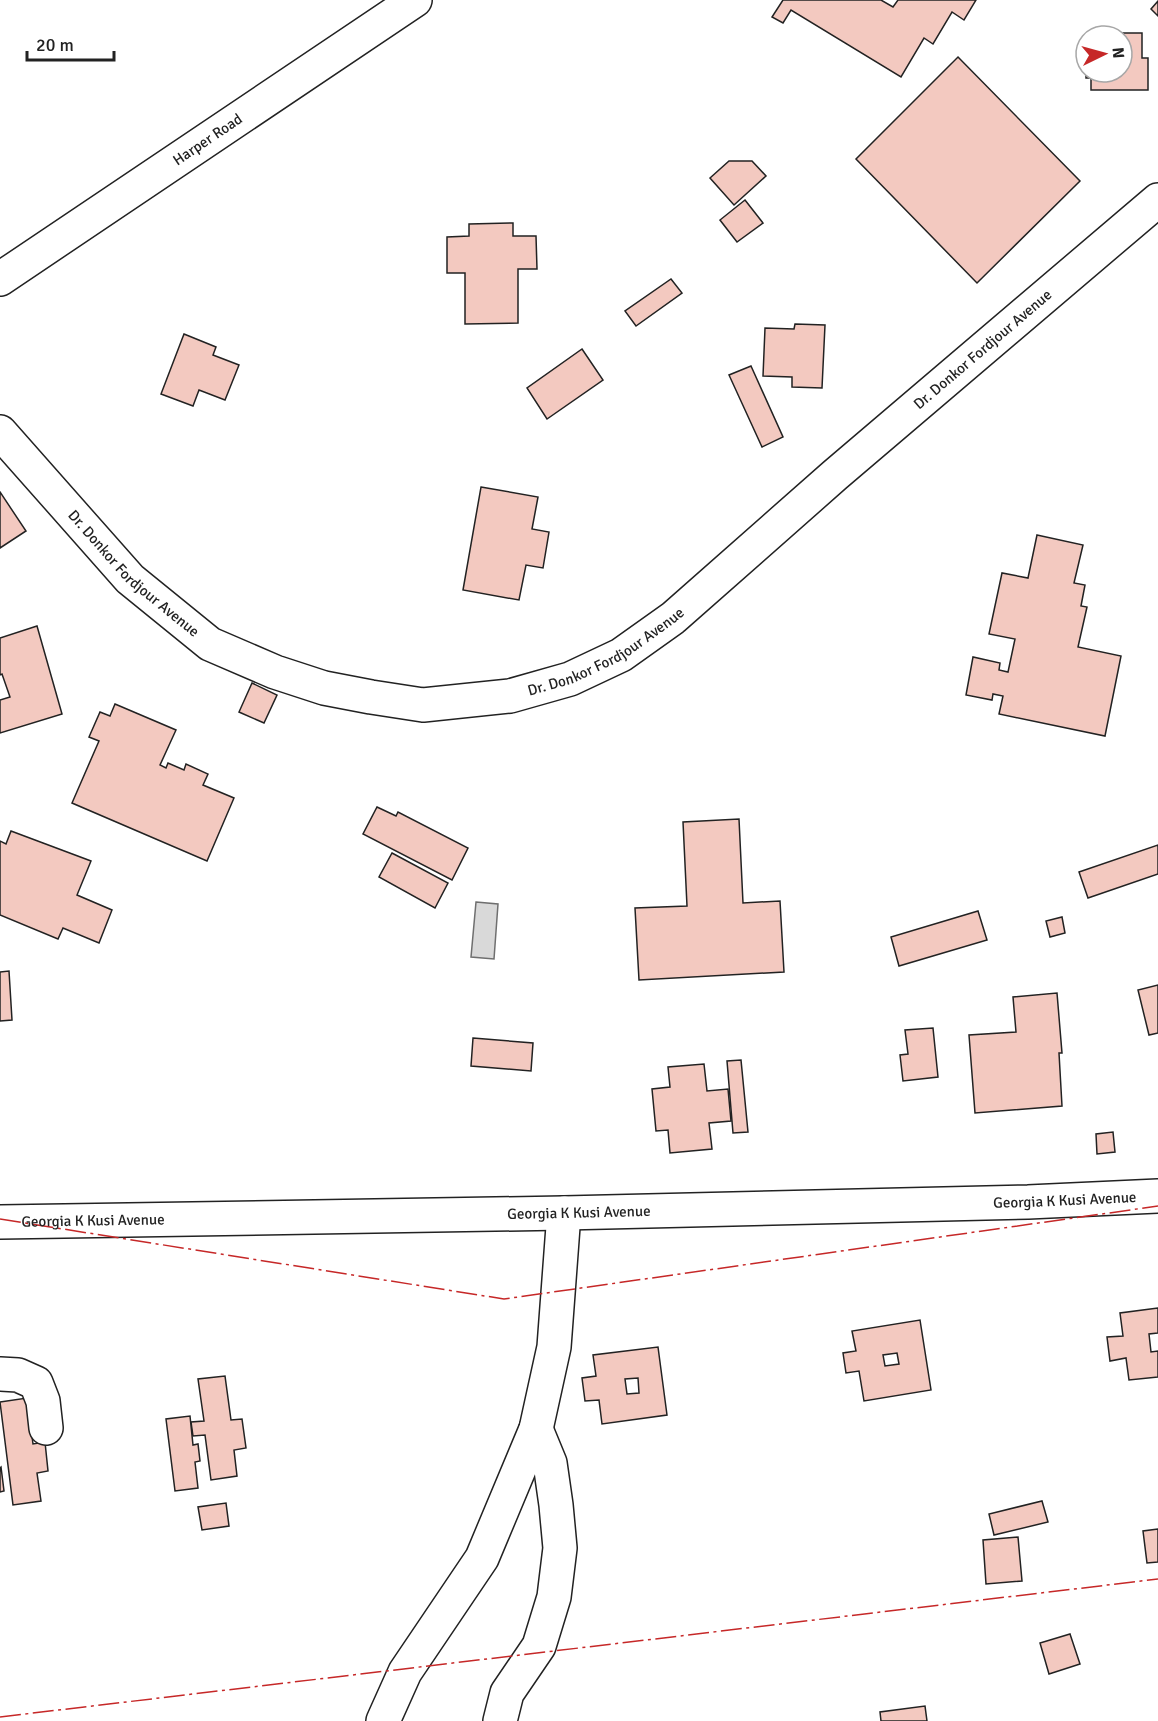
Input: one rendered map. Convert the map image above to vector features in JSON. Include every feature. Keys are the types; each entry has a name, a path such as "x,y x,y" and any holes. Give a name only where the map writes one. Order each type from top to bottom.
{"street":[{"name":"Harper Road","path":"0,279 415,0"},
{"name":"Dr. Donkor Fordjour Avenue","path":"0,432 130,579 210,644 275,672 324,688 371,697 423,705 510,696 570,679 621,655 673,618 835,475 1158,200"},
{"name":"Georgia K Kusi Avenue","path":"0,1222 564,1214 1028,1202 1158,1196"},
{"path":"383,1721 405,1672 482,1557 536,1429 554,1347 564,1214"},
{"path":"0,1374 18,1375 36,1383 43,1401 46,1428"},
{"path":"500,1721 507,1693 539,1647 554,1598 560,1548 556,1505 550,1463 536,1429"}],"shaded area":[{"path":"476,902 498,904 494,959 471,957"}],"building":[{"path":"783,0 881,0 893,7 898,0 976,0 964,20 952,12 933,44 924,38 901,77 791,10 783,23 772,17"},
{"path":"1158,1 1158,16 1151,9"},
{"path":"1134,33 1142,33 1142,58 1148,58 1148,90 1091,90 1091,84 1134,84"},
{"path":"958,57 1080,181 977,283 856,159"},
{"path":"729,161 752,161 766,176 734,205 710,178"},
{"path":"745,200 763,223 737,242 720,220"},
{"path":"513,223 513,236 536,236 537,269 518,269 518,323 465,324 465,273 447,273 447,237 469,236 469,224"},
{"path":"671,279 682,293 636,326 625,311"},
{"path":"795,324 825,325 822,388 792,387 792,377 763,376 765,328 794,329"},
{"path":"184,334 216,347 213,355 239,365 225,400 199,390 193,406 161,394"},
{"path":"582,349 603,380 547,419 527,388"},
{"path":"751,366 783,437 762,447 729,375"},
{"path":"481,487 538,497 532,529 549,532 543,568 526,565 519,600 463,590"},
{"path":"0,492 26,531 0,548"},
{"path":"1037,535 1083,545 1074,583 1085,585 1081,606 1087,607 1078,647 1121,656 1105,736 999,714 1003,696 993,694 992,700 966,695 973,657 1000,663 999,670 1008,672 1015,639 989,634 1002,573 1028,578"},
{"path":"37,626 62,714 0,733 0,700 10,697 2,674 0,675 0,638"},
{"path":"252,683 277,695 264,723 239,712"},
{"path":"115,704 176,730 160,765 166,768 168,763 184,770 186,764 208,774 203,785 234,798 207,861 72,803 99,741 89,737 100,712 110,716"},
{"path":"377,807 396,816 398,812 468,848 452,880 363,834"},
{"path":"739,819 743,903 780,901 784,972 639,980 635,908 687,906 683,822"},
{"path":"11,831 91,861 77,895 112,910 99,943 63,928 58,939 0,915 0,841 6,844"},
{"path":"1158,845 1158,874 1088,898 1079,872"},
{"path":"392,853 448,883 435,908 379,877"},
{"path":"978,911 987,940 899,966 891,937"},
{"path":"1062,917 1065,933 1050,937 1046,921"},
{"path":"9,971 12,1020 0,1021 0,972"},
{"path":"1158,985 1158,1033 1149,1035 1138,990"},
{"path":"1057,993 1062,1053 1059,1053 1062,1106 975,1113 969,1035 1016,1032 1013,997"},
{"path":"933,1028 938,1077 903,1081 900,1055 908,1054 905,1030"},
{"path":"473,1038 533,1043 531,1071 471,1066"},
{"path":"741,1060 748,1132 733,1133 727,1061"},
{"path":"704,1064 707,1091 728,1089 731,1121 709,1123 712,1149 670,1153 668,1130 656,1131 652,1089 670,1087 668,1067"},
{"path":"1113,1132 1115,1152 1097,1154 1096,1134"},
{"path":"1158,1308 1158,1333 1149,1334 1151,1352 1158,1351 1158,1377 1129,1380 1126,1358 1110,1361 1107,1337 1123,1336 1120,1313"},
{"path":"920,1320 931,1390 864,1401 859,1371 846,1373 843,1353 856,1351 852,1331","holes":["897,1353 899,1364 885,1366 883,1355"]},
{"path":"658,1347 667,1415 602,1424 599,1400 585,1401 582,1378 596,1376 593,1355","holes":["638,1378 639,1393 627,1394 625,1379"]},
{"path":"225,1376 231,1420 242,1419 246,1448 234,1450 237,1476 211,1480 205,1435 193,1436 191,1422 204,1421 198,1379"},
{"path":"27,1398 33,1444 45,1442 48,1471 37,1473 41,1501 13,1505 0,1402"},
{"path":"190,1416 193,1445 198,1444 200,1461 195,1462 198,1488 175,1491 166,1419"},
{"path":"0,1468 4,1491 0,1492"},
{"path":"1042,1501 1048,1522 994,1535 989,1514"},
{"path":"226,1503 229,1526 202,1530 198,1507"},
{"path":"1158,1529 1158,1562 1147,1563 1143,1531"},
{"path":"1018,1537 1022,1581 986,1584 983,1540"},
{"path":"1070,1634 1080,1664 1049,1674 1040,1643"},
{"path":"925,1706 927,1721 881,1721 880,1712"}],"power":[{"path":"0,1219 504,1299 1158,1206"},
{"path":"0,1717 1158,1579"}]}
